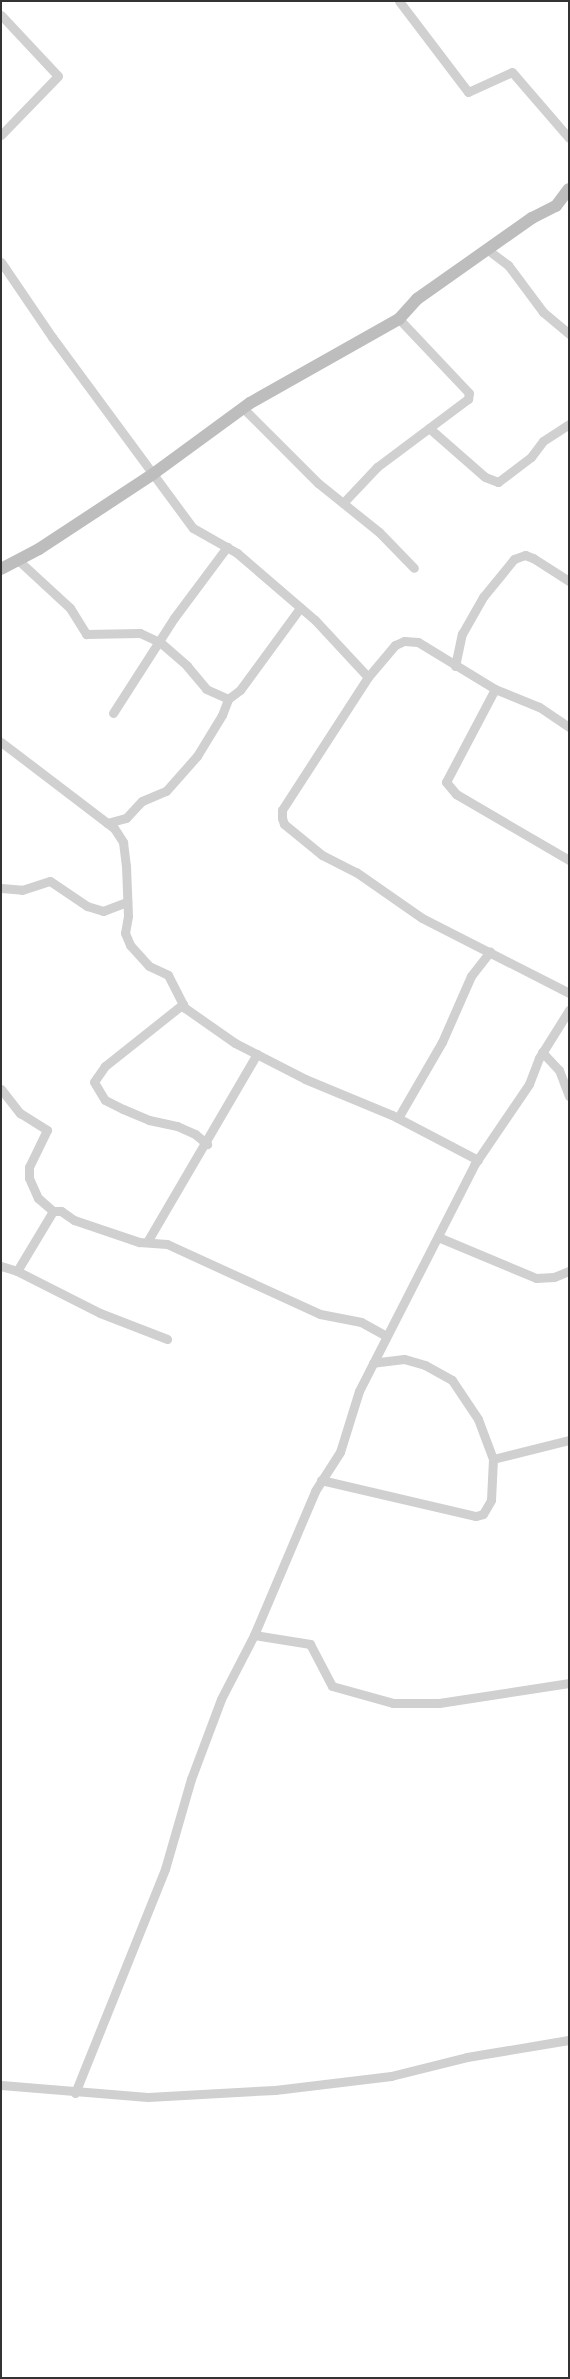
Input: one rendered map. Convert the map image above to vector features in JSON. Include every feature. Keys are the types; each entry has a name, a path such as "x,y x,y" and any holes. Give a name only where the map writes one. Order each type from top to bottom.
{"street":[{"path":"399,1 468,92 512,72 569,138"},
{"path":"1,15 58,76 1,135"},
{"path":"1,569 153,474 244,408 399,318 417,299 532,218 556,206 569,189"},
{"path":"488,250 508,265 543,312 569,334"},
{"path":"1,262 52,338 193,528 227,547 300,608 368,677"},
{"path":"343,503 377,467 429,428 461,407 469,394 399,318"},
{"path":"244,408 318,483 379,532 414,568"},
{"path":"429,428 485,477 498,482 531,457 543,441 569,424"},
{"path":"113,713 161,643 174,618 227,547"},
{"path":"455,666 462,634 483,597 514,559 525,556 533,558 569,581"},
{"path":"18,560 70,608 86,634 140,633 161,643 187,666 206,689 228,699"},
{"path":"106,823 126,818 142,801 166,791 197,756 222,715 228,699 240,690 300,608"},
{"path":"569,728 539,708 495,690 418,642 404,641 395,645 368,677 282,810 284,824 322,856 356,872 422,918 569,993"},
{"path":"495,690 450,773 446,782 448,788 569,860"},
{"path":"1,742 106,823 123,842 127,902 125,932 130,944 149,966 168,975 183,1004 201,1022 306,1079 398,1118 478,1160"},
{"path":"1,888 22,890 50,881 87,906 103,911 127,902"},
{"path":"398,1118 442,1042 471,976 490,952"},
{"path":"183,1004 105,1066 94,1082 105,1100 123,1110 149,1120 176,1126 195,1134 207,1144"},
{"path":"76,2093 165,1869 191,1779 221,1700 254,1635 285,1555 321,1480 340,1452 359,1391 478,1160 529,1084 542,1052 569,1010"},
{"path":"542,1052 559,1070 569,1096"},
{"path":"147,1242 167,1205 207,1144 226,1104 257,1054"},
{"path":"1,1089 20,1113 47,1130 29,1167 29,1178 38,1198 53,1211 61,1211 74,1220 147,1242 167,1244 320,1314 361,1322 386,1336"},
{"path":"17,1271 53,1211"},
{"path":"438,1236 536,1278 554,1277 568,1272"},
{"path":"1,1266 17,1271 100,1313 167,1339"},
{"path":"321,1480 476,1516 483,1514 491,1500 492,1459 478,1419 452,1380 425,1365 404,1359 373,1363"},
{"path":"492,1459 569,1440"},
{"path":"254,1635 310,1644 332,1686 393,1703 439,1703 569,1683"},
{"path":"1,2085 76,2093 148,2097 276,2090 391,2076 467,2057 569,2040"}]}
